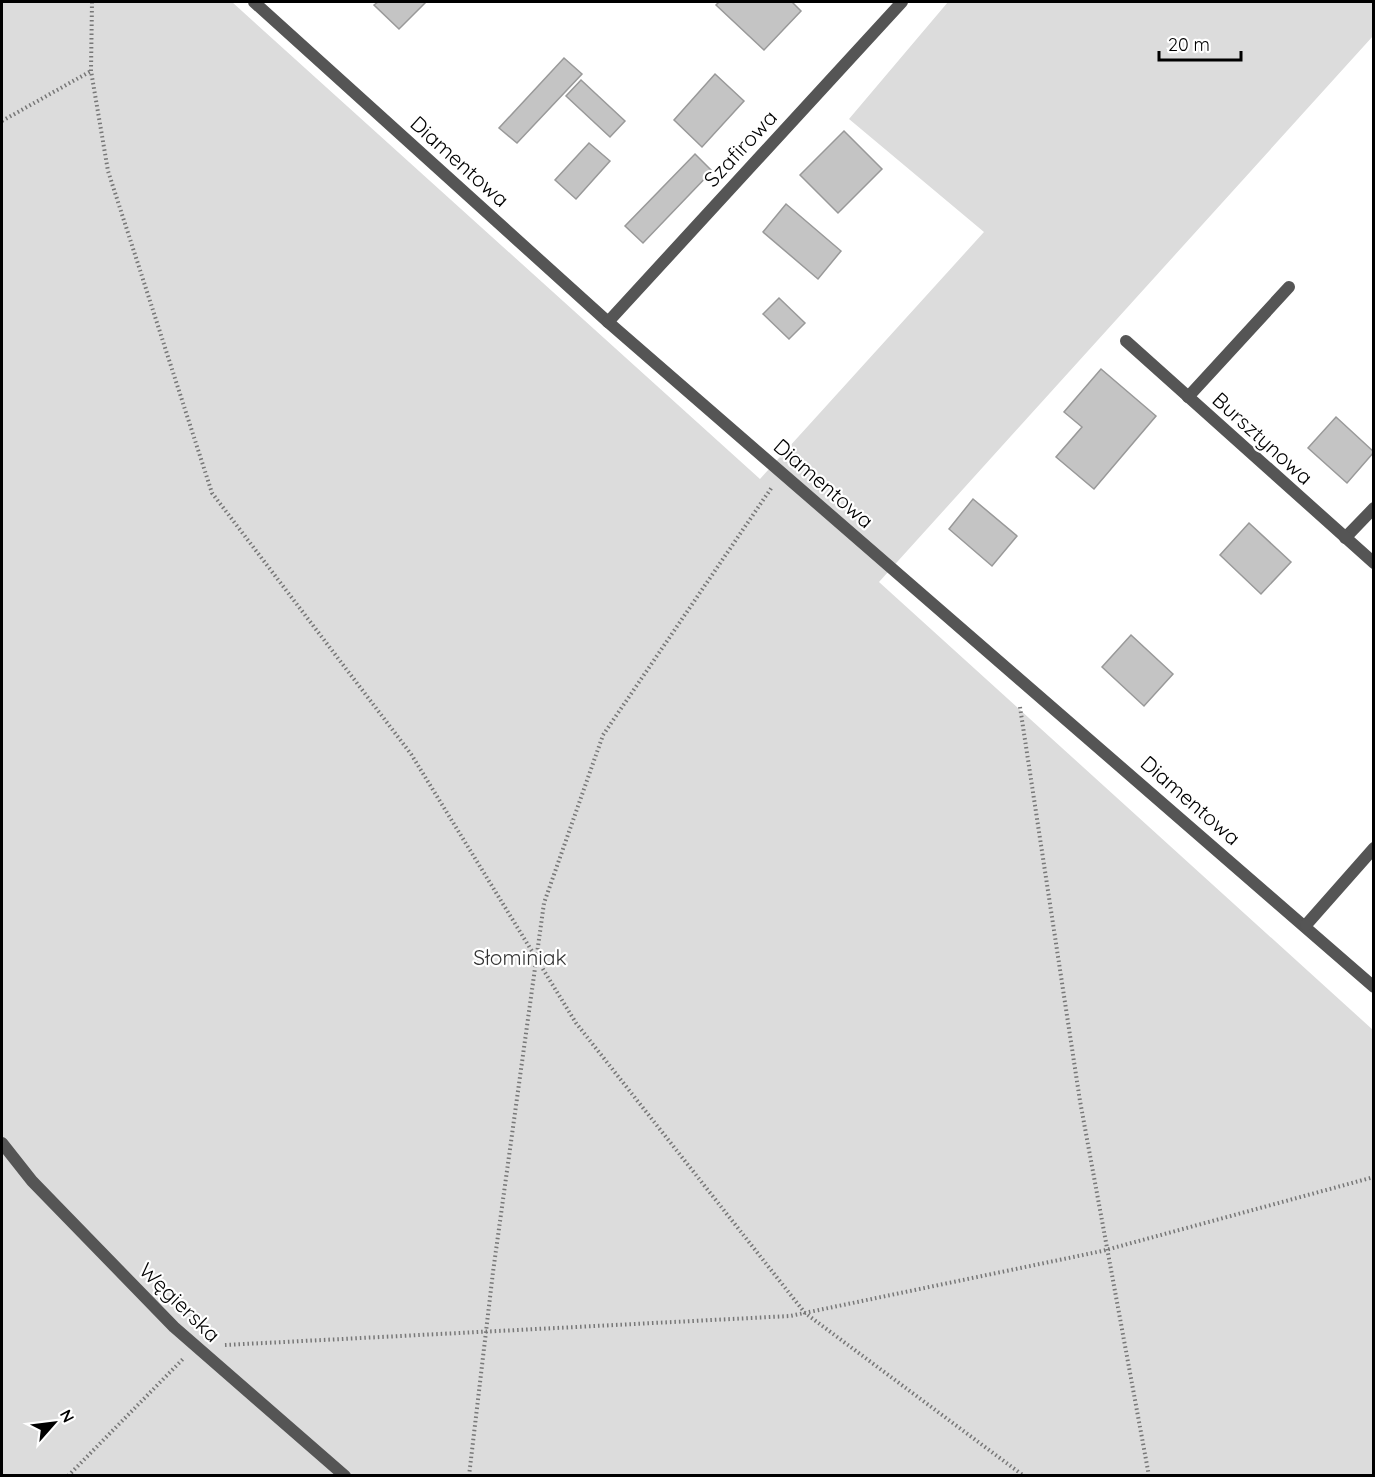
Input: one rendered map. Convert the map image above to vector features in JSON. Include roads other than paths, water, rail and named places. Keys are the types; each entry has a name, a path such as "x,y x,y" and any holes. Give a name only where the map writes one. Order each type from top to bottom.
{"street":[{"name":"Diamentowa","path":"254,2 608,322 1306,925 1374,987"},
{"name":"Szafirowa","path":"608,322 902,2"},
{"path":"1188,397 1289,287"},
{"name":"Bursztynowa","path":"1126,341 1374,563"},
{"path":"1346,538 1374,508"},
{"path":"1306,925 1374,848"},
{"name":"Węgierska","path":"2,1143 32,1181 174,1327 345,1476"}],"park label":[{"name":"Słominiak","path":"520,957"}]}
